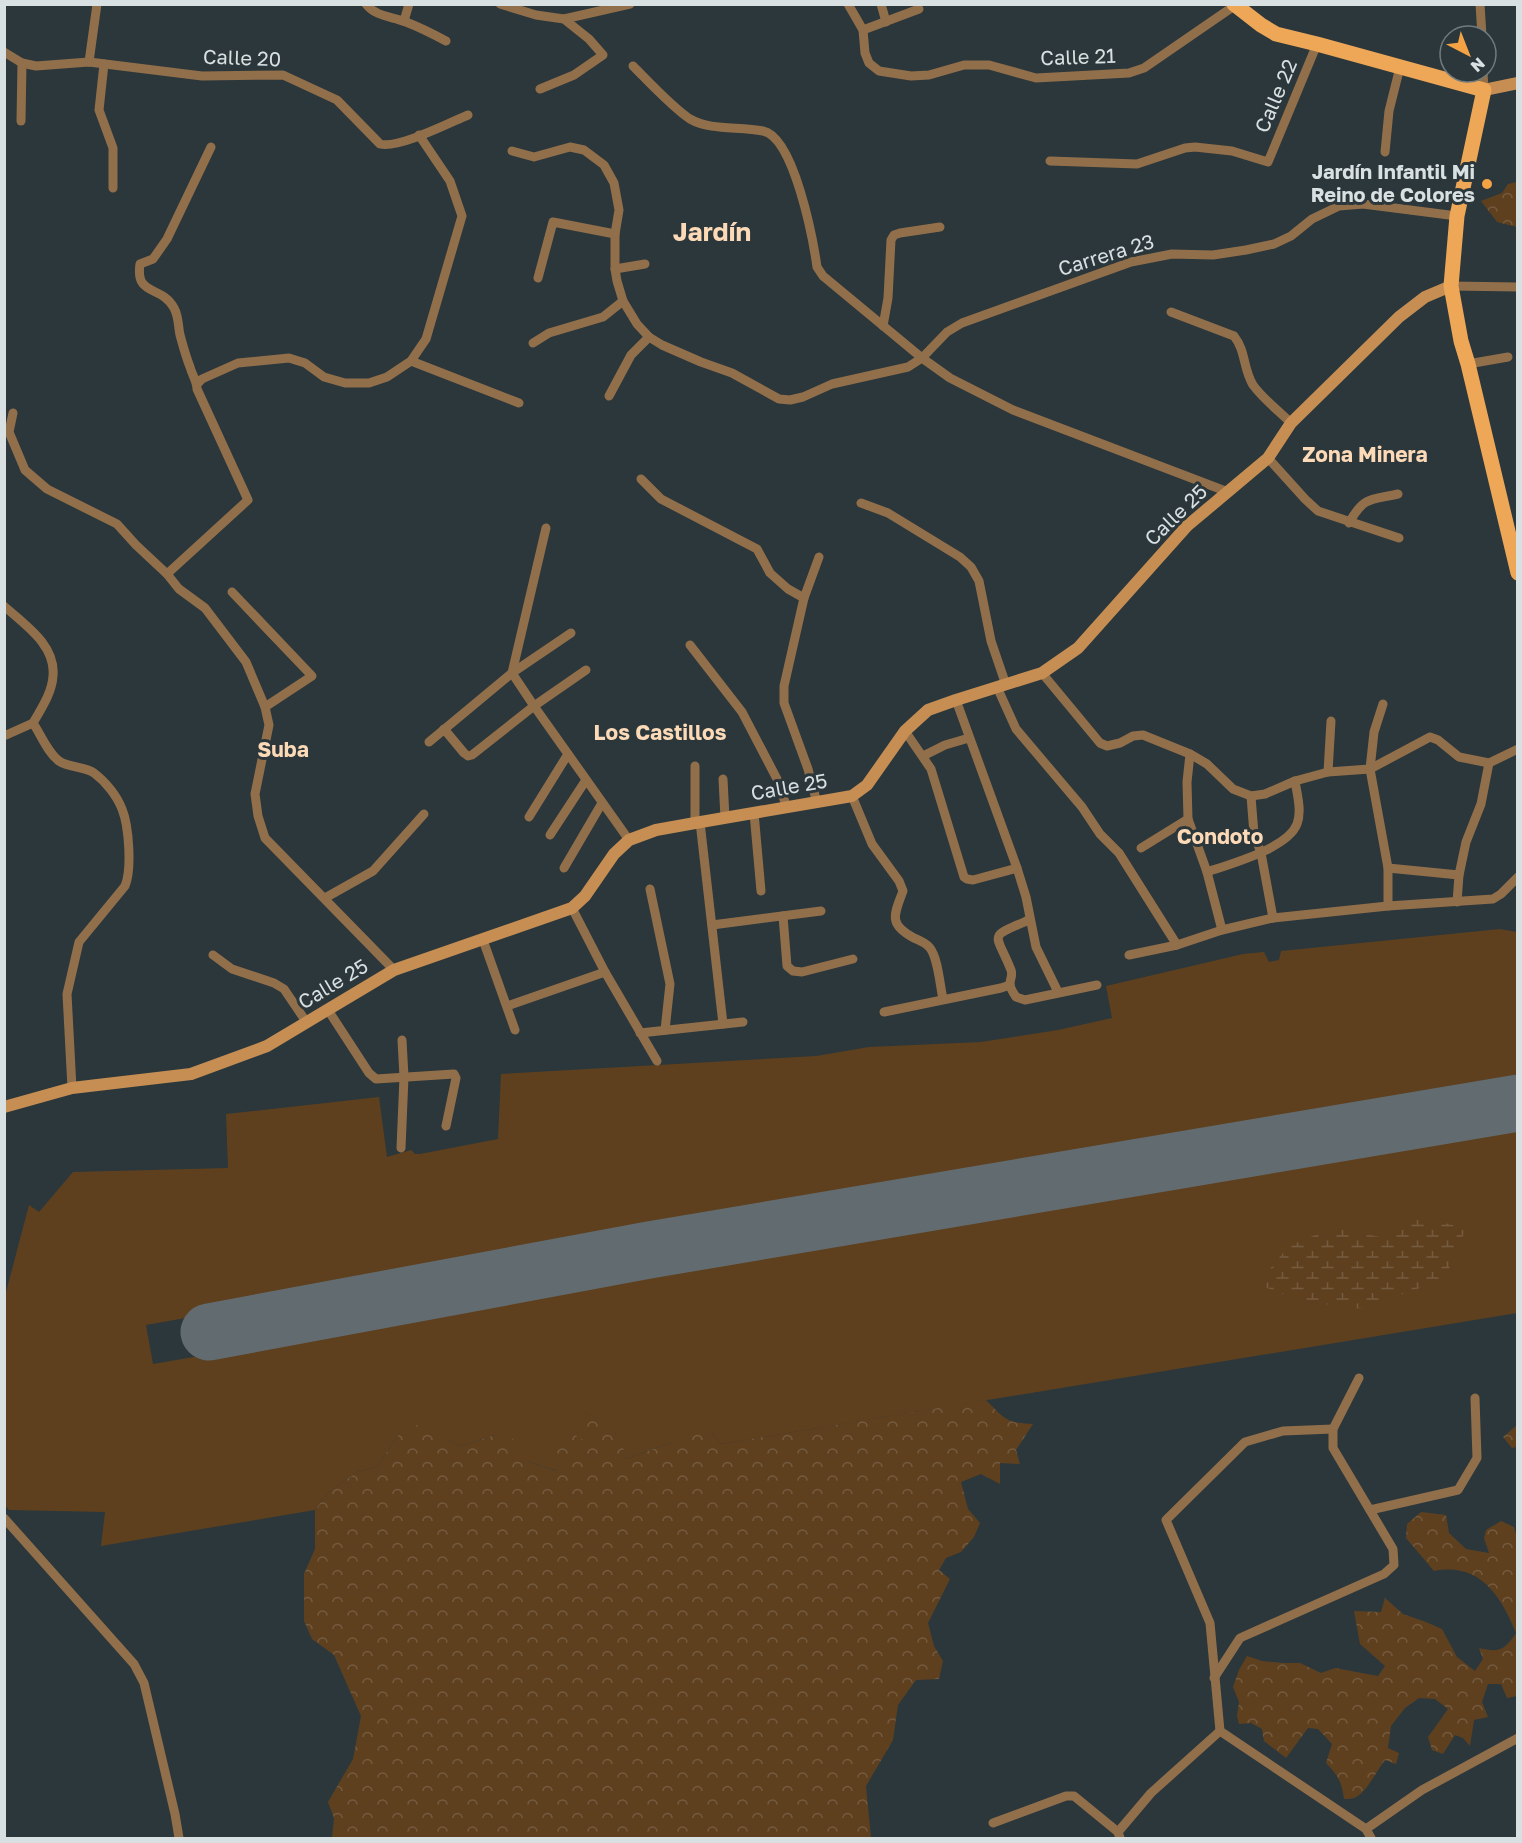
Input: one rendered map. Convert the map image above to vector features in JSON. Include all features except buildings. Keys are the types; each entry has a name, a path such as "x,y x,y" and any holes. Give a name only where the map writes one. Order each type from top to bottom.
{"main road":[{"path":"1236,5 1276,34 1484,90 1457,216 1451,286 1461,341 1515,550 1518,573"}],"street":[{"path":"89,62 97,4"},
{"path":"366,4 371,11 404,21 446,40"},
{"path":"404,21 409,4"},
{"path":"500,4 536,15 564,20 630,5"},
{"path":"536,15 538,4"},
{"path":"848,4 863,30 919,9"},
{"path":"881,4 886,22"},
{"path":"1480,4 1481,24"},
{"name":"Calle 21","path":"863,30 865,53 869,63 879,71 911,76 929,75 964,65 989,64 1036,78 1129,74 1144,68 1236,5"},
{"path":"540,89 574,75 603,55 589,39 564,20"},
{"name":"Calle 22","path":"1050,161 1137,164 1185,148 1195,147 1232,151 1268,162 1317,44"},
{"path":"4,52 22,63 21,121"},
{"name":"Calle 20","path":"22,63 36,66 89,62 202,76 284,75 337,100 380,144 387,146 468,115"},
{"path":"104,64 99,110 113,148 113,188"},
{"path":"633,66 690,118 704,125 765,131 778,140 790,161 798,182 817,267 823,276 922,358 950,378 1013,410 1228,492"},
{"path":"1385,152 1389,111 1400,67"},
{"path":"1484,84 1484,90 1518,83"},
{"path":"197,384 202,379 238,363 289,358 304,363 324,377 345,383 369,383 387,378 411,361 426,339 462,216 450,181 419,135"},
{"path":"167,574 248,500 197,389 174,306 165,297 142,285 138,276 140,264 153,259 167,239 211,147"},
{"path":"512,151 534,157 570,147 584,150 604,165 614,183 619,210 615,234 615,269 623,301 637,324 649,337 662,345 732,373 778,399 790,400 803,397 832,384 908,367 922,358"},
{"name":"Carrera 23","path":"922,358 947,332 962,324 1131,262 1172,254 1213,255 1274,244 1292,236 1312,219 1339,206 1363,204 1457,216"},
{"path":"538,278 553,222 615,234"},
{"path":"883,326 888,298 891,240 894,235 900,233 940,227"},
{"path":"615,269 645,264"},
{"path":"1451,286 1518,287"},
{"name":"Calle 25","path":"4,1107 72,1088 191,1074 267,1046 394,970 572,908 585,896 614,854 629,840 656,830 852,796 867,785 905,731 928,710 1042,673 1078,648 1187,526 1268,458 1291,423 1399,317 1425,297 1451,286"},
{"path":"532,343 549,333 603,317 623,301"},
{"path":"1171,312 1233,336 1241,345 1253,385 1291,423"},
{"path":"609,396 631,355 649,337"},
{"path":"1468,364 1508,357"},
{"path":"411,361 519,403"},
{"path":"13,412 9,432 25,470 48,489 117,524 179,589 205,608 246,662 266,707 268,725 255,794 258,816 265,838 394,970"},
{"path":"1268,458 1318,511 1399,538"},
{"path":"641,479 661,499 757,549 770,573 788,589 804,598"},
{"path":"1349,523 1358,507 1366,501 1398,494"},
{"path":"861,503 888,513 960,557 971,567 979,581 1002,686 1016,729 1082,807 1100,834 1119,853 1177,945"},
{"path":"546,528 512,673 629,840"},
{"path":"817,803 784,703 784,686 804,598 819,557"},
{"path":"231,592 312,676 266,707"},
{"path":"4,606 44,642 53,663 54,677 48,696 33,723 4,736"},
{"path":"429,742 512,673 571,633"},
{"path":"690,645 742,712 777,779 787,808"},
{"path":"444,729 464,753 468,756 472,755 534,706 586,670"},
{"path":"1042,673 1100,743 1107,746 1120,744 1133,736 1143,735 1190,754 1207,764 1233,789 1251,796 1265,794 1295,781 1328,772 1370,769 1430,736 1460,757 1489,763 1518,749"},
{"path":"956,700 1017,868 1026,897 1036,947 1058,992"},
{"path":"1383,704 1374,732 1370,769 1388,868 1388,906"},
{"path":"1328,772 1331,721"},
{"path":"33,723 54,757 61,762 91,771 114,795 123,811 130,854 129,876 125,886 79,942 67,994 72,1088"},
{"path":"905,731 931,770 964,877 973,880 1017,868"},
{"path":"923,756 945,745 969,738"},
{"path":"529,817 568,754"},
{"path":"1190,754 1187,782 1188,819 1207,872 1222,930"},
{"path":"1457,902 1459,875 1466,842 1481,804 1489,763"},
{"path":"695,766 697,822 723,1024"},
{"path":"723,779 725,818"},
{"path":"550,835 586,780"},
{"path":"1207,872 1261,853 1291,834 1300,813 1295,781"},
{"path":"852,796 872,844 899,881 903,891 895,921 900,930 931,949 943,999"},
{"path":"1251,796 1254,834 1261,853 1273,918"},
{"path":"564,868 602,803"},
{"path":"754,813 761,891"},
{"path":"325,898 373,871 424,814"},
{"path":"1141,848 1188,819"},
{"path":"1388,868 1459,875"},
{"path":"1129,955 1177,945 1222,930 1273,918 1388,906 1493,899 1498,897 1518,877"},
{"path":"650,889 670,984 665,1030"},
{"path":"572,908 605,972 657,1061"},
{"path":"712,926 821,911"},
{"path":"783,916 787,966 793,971 802,972 853,960"},
{"path":"1029,920 998,935 997,942 1013,974 1010,985 1016,997 1020,1000 1097,985"},
{"path":"483,940 515,1030"},
{"path":"213,955 232,969 274,983 284,989 307,1023"},
{"path":"507,1006 605,972"},
{"path":"884,1012 1010,985"},
{"path":"328,1010 376,1079 453,1073 456,1075 446,1126"},
{"path":"640,1033 743,1022"},
{"path":"401,1148 404,1077 402,1040"},
{"path":"1214,1678 1240,1638 1384,1574 1394,1565 1393,1549 1333,1448 1334,1429 1359,1378"},
{"path":"1370,1510 1458,1490 1477,1458 1475,1398"},
{"path":"1334,1429 1283,1431 1245,1442 1166,1520 1210,1623 1220,1731 1366,1829 1371,1839"},
{"path":"4,1518 134,1664 144,1683 179,1839"},
{"path":"993,1823 1066,1796 1074,1796 1119,1835 1151,1793 1220,1731"},
{"path":"1366,1829 1422,1790 1518,1738"}],"green space":[{"path":"1518,182 1517,227 1497,222 1481,201 1502,193 1508,184"},
{"path":"1500,929 1517,932 1517,1083 146,1325 153,1364 1517,1128 1517,1313 721,1444 711,1432 673,1442 626,1459 613,1430 586,1413 589,1444 557,1471 529,1462 498,1434 461,1446 424,1434 401,1431 377,1467 357,1472 328,1493 315,1510 101,1546 105,1512 9,1510 5,1505 5,1293 29,1205 39,1212 73,1172 228,1168 226,1114 379,1097 387,1157 411,1150 415,1154 420,1154 498,1139 501,1074 816,1056 869,1047 981,1042 1058,1030 1112,1018 1106,986 1243,954 1264,952 1269,962 1279,960 1281,951"},
{"path":"1423,1217 1467,1229 1449,1260 1450,1277 1361,1309 1302,1301 1262,1286 1268,1271 1289,1246 1334,1227 1384,1238"},
{"path":"986,1400 1007,1419 1033,1424 1016,1450 1020,1464 1000,1463 1000,1484 981,1474 961,1482 968,1509 980,1523 974,1537 961,1552 946,1558 939,1570 950,1579 928,1623 934,1646 943,1661 939,1679 916,1680 898,1705 893,1740 866,1786 871,1838 332,1838 334,1818 328,1802 353,1759 361,1716 334,1655 312,1639 304,1621 304,1574 315,1549 315,1510 328,1493 357,1472 377,1467 401,1431 425,1422 434,1436 461,1446 498,1434 510,1435 529,1462 556,1471 549,1448 557,1438 575,1435 588,1443 583,1430 586,1413 608,1424 621,1440 626,1459 673,1442 680,1429 711,1432 721,1444"},
{"path":"1517,1425 1517,1447 1512,1448 1503,1437"},
{"path":"1421,1512 1446,1515 1449,1533 1466,1549 1489,1553 1484,1538 1486,1530 1501,1521 1514,1527 1518,1542 1517,1696 1507,1698 1501,1684 1488,1684 1482,1702 1488,1717 1474,1720 1470,1746 1463,1738 1455,1735 1443,1754 1432,1750 1428,1737 1448,1709 1435,1699 1419,1698 1405,1708 1391,1726 1388,1748 1399,1753 1396,1764 1385,1760 1363,1792 1354,1798 1344,1799 1339,1780 1326,1763 1332,1744 1318,1729 1308,1728 1286,1758 1264,1741 1262,1729 1251,1723 1239,1724 1237,1716 1239,1702 1233,1687 1247,1656 1262,1661 1300,1663 1321,1673 1335,1668 1378,1676 1385,1666 1360,1644 1354,1611 1381,1612 1385,1598 1403,1614 1442,1629 1457,1657 1475,1671 1483,1659 1479,1648 1497,1650 1505,1647 1516,1633 1503,1606 1487,1585 1464,1572 1434,1571 1406,1538 1407,1524"}],"runway":[{"path":"209,1332 649,1250 1518,1103"}],"place":[{"name":"Jardín Infantil Mi Reino de Colores","path":"1487,184"}],"district":[{"name":"Jardín","path":"712,232"},
{"name":"Zona Minera","path":"1365,455"},
{"name":"Los Castillos","path":"660,733"},
{"name":"Suba","path":"283,750"},
{"name":"Condoto","path":"1220,837"}]}
